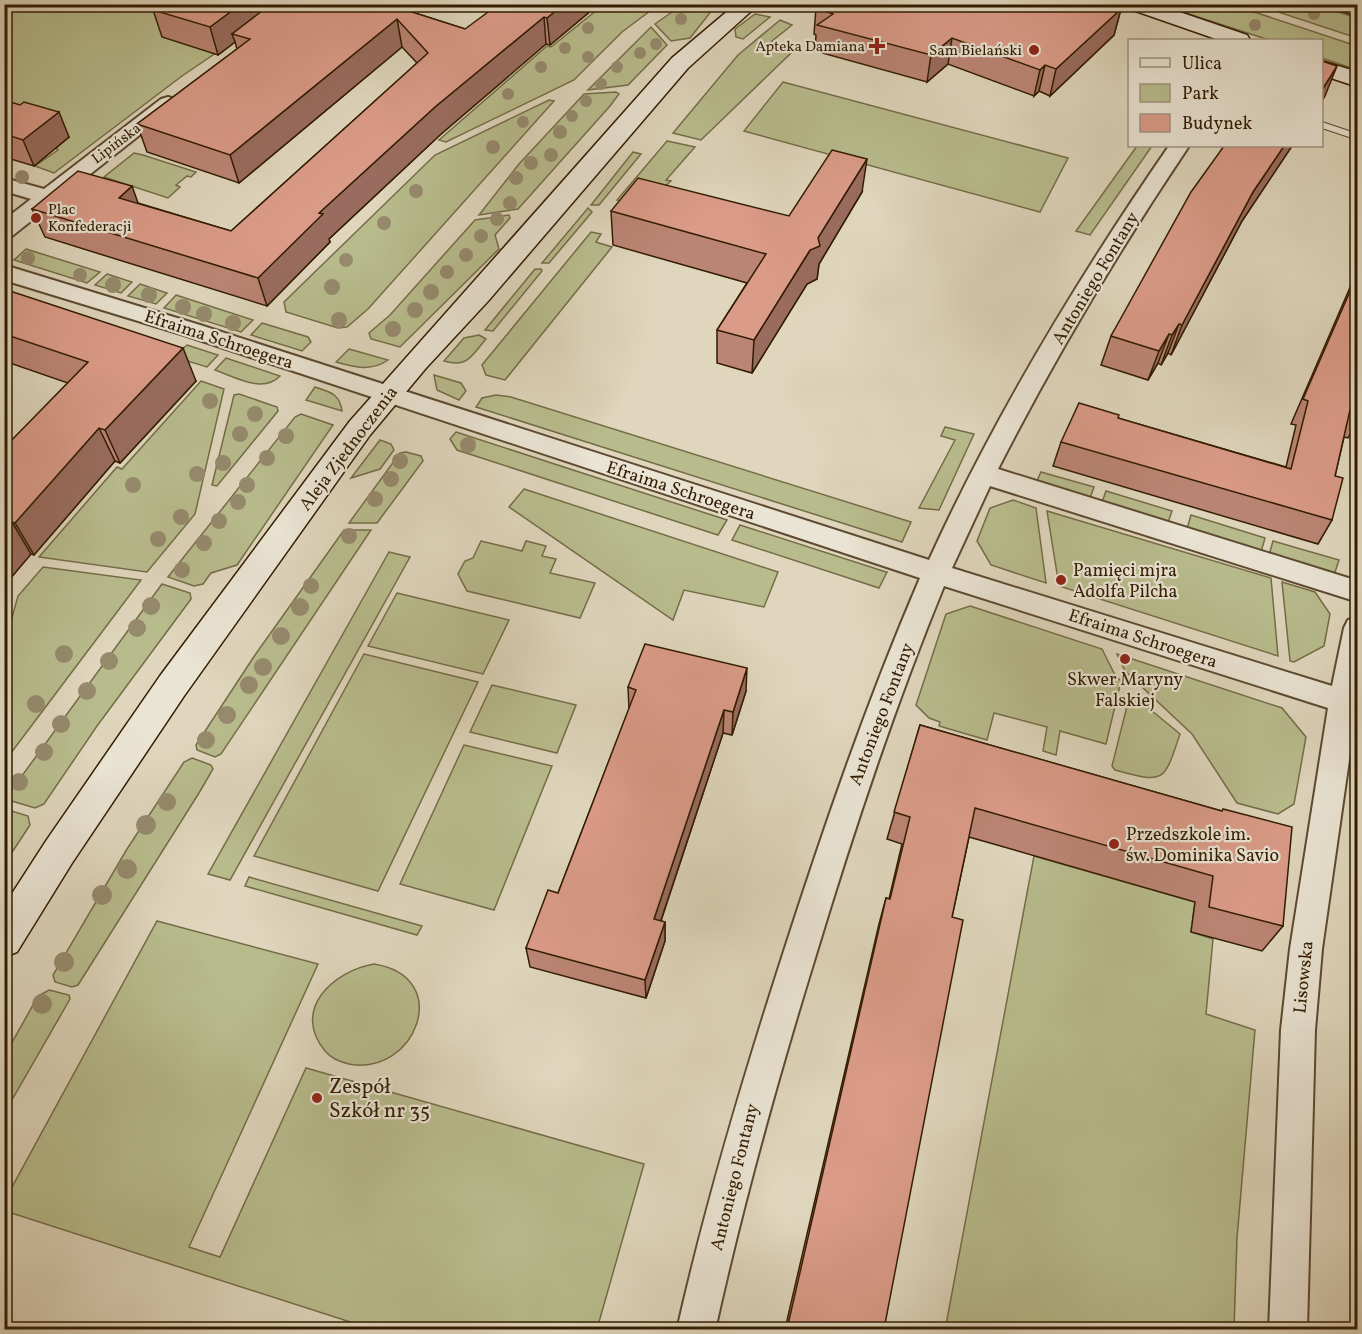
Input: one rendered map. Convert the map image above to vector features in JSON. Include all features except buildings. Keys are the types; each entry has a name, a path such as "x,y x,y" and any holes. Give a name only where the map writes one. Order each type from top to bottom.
{"street":[{"name":"Aleja Zjednoczenia","path":"4,939 59,852 172,686 360,428 388,394 480,294 680,63 749,4"},
{"path":"1134,4 1236,39"},
{"path":"1340,4 1358,10"},
{"path":"1323,68 1358,80"},
{"name":"Lipińska","path":"46,197 184,91"},
{"name":"Antoniego Fontany","path":"696,1329 751,1108 838,828 876,724 936,573 983,474 1109,248 1178,147"},
{"path":"4,184 46,197"},
{"path":"4,231 46,197"},
{"name":"Efraima Schroegera","path":"4,272 1350,704"},
{"path":"983,474 1358,592"},
{"name":"Lisowska","path":"1288,1329 1298,1030 1306,949 1350,704 1358,628"}],"lane":[{"path":"1323,124 1358,137"}],"green space":[{"path":"13,5 287,5 182,76 54,173 35,166 58,150 56,148 68,137 5,123 5,10"},
{"path":"603,5 658,5 622,32 574,80 446,142 439,140 547,46 551,47"},
{"path":"682,5 706,5 713,9 690,38 671,41 655,24"},
{"path":"1161,5 1233,5 1357,46 1357,70 1323,58 1323,39 1266,39"},
{"path":"1257,5 1317,5 1357,18 1357,38"},
{"path":"755,14 770,17 743,39 736,37 735,29"},
{"path":"780,20 792,25 766,46 791,53 701,140 673,133 738,55"},
{"path":"651,27 667,45 628,85 588,90"},
{"path":"783,82 1068,158 1040,212 744,131"},
{"path":"616,92 619,94 610,106 518,209 479,215 519,164 584,94"},
{"path":"549,100 554,101 368,309 347,327 338,328 286,312 284,302 435,155"},
{"path":"667,141 695,147 666,180 671,181 642,206 617,200"},
{"path":"1136,147 1151,147 1090,235 1076,231"},
{"path":"633,152 641,154 599,205 591,205"},
{"path":"134,153 196,172 176,185 180,187 168,198 104,177"},
{"path":"588,208 592,212 549,263 542,263"},
{"path":"509,215 510,218 495,235 499,249 400,347 371,339 369,333 390,315 475,220"},
{"path":"591,232 601,234 596,242 612,247 505,380 486,375 482,365"},
{"path":"26,249 100,272 87,283 14,260"},
{"path":"535,269 542,271 493,331 485,330"},
{"path":"107,274 132,282 121,293 95,285"},
{"path":"140,284 167,293 156,304 128,296"},
{"path":"176,295 253,320 241,332 164,308"},
{"path":"262,323 308,337 311,342 302,351 251,335"},
{"path":"479,335 486,339 464,362 444,361 464,338"},
{"path":"187,345 218,355 207,367 174,357"},
{"path":"349,349 388,360 369,367 356,367 336,362"},
{"path":"226,358 280,376 265,384 240,380 215,370"},
{"path":"434,375 461,383 466,391 459,400 437,390"},
{"path":"201,381 224,389 195,514 147,572 39,557 117,467 122,469"},
{"path":"315,387 337,397 342,411 306,400"},
{"path":"239,394 277,407 278,411 217,486 212,485 234,395"},
{"path":"496,395 511,397 911,522 902,542 476,407 482,398"},
{"path":"301,414 333,425 237,565 211,573 203,584 194,586 168,577 295,417"},
{"path":"945,427 974,434 939,510 919,508 955,440 941,436"},
{"path":"456,432 727,520 718,535 457,450 450,439"},
{"path":"380,440 391,444 394,450 380,469 351,478"},
{"path":"406,452 421,456 423,461 377,523 349,523 400,453"},
{"path":"1041,472 1094,487 1089,501 1035,485"},
{"path":"524,489 778,572 764,607 684,590 673,620 509,507"},
{"path":"1106,491 1172,511 1167,525 1101,505"},
{"path":"1013,500 1036,508 1046,583 991,565 977,541 990,508"},
{"path":"1047,511 1271,578 1278,656 1059,586"},
{"path":"1191,515 1265,538 1261,552 1187,529"},
{"path":"740,525 887,572 879,588 732,540"},
{"path":"344,530 371,530 221,754 215,757 197,750 196,745 255,655"},
{"path":"481,541 522,551 526,541 546,546 542,556 556,559 550,573 595,583 580,618 467,591 458,574 465,561 473,558"},
{"path":"1273,541 1339,560 1335,572 1326,573 1269,555"},
{"path":"389,552 410,557 230,880 208,874"},
{"path":"43,567 141,580 5,761 5,642 18,596"},
{"path":"1282,582 1315,592 1330,614 1324,646 1294,662 1290,661"},
{"path":"162,584 190,593 191,599 97,726 44,804 35,808 5,799"},
{"path":"397,593 509,620 483,674 368,646"},
{"path":"970,606 1102,649 1115,675 1121,681 1106,744 1060,731 1056,755 1043,751 1047,727 994,713 987,740 939,726 940,722 929,718 916,705 946,614"},
{"path":"364,654 478,682 378,891 254,856"},
{"path":"1117,654 1282,708 1306,737 1294,804 1278,814 1237,803 1192,734 1125,671"},
{"path":"492,685 576,705 557,753 470,732"},
{"path":"1134,696 1180,734 1166,770 1153,777 1115,770 1112,766 1129,698"},
{"path":"464,745 552,766 494,910 400,884"},
{"path":"192,758 211,765 213,769 199,793 78,985 72,987 55,982 53,975 127,849 184,762"},
{"path":"5,809 28,816 30,825 5,863"},
{"path":"1034,856 1195,902 1191,932 1213,939 1206,1014 1255,1030 1237,1238 1234,1329 945,1330"},
{"path":"249,877 422,926 417,935 245,886"},
{"name":"Zespół Szkół nr 35","path":"157,921 318,964 189,1247 220,1257 306,1068 644,1164 597,1329 372,1329 5,1211 5,1200"},
{"path":"374,964 399,973 414,987 419,1005 417,1024 407,1042 392,1056 372,1064 349,1064 327,1053 316,1036 313,1021 315,1007 321,995 344,975"},
{"path":"49,990 69,995 70,999 5,1112 5,1055 38,996"}],"place":[{"name":"Apteka Damiana","path":"877,46"},
{"name":"Sam Bielański","path":"1034,50"},
{"name":"Plac Konfederacji","path":"36,218"},
{"name":"Pamięci mjra Adolfa Pilcha","path":"1061,580"},
{"name":"Skwer Maryny Falskiej","path":"1125,659"},
{"name":"Przedszkole im. św. Dominika Savio","path":"1114,844"},
{"name":"Zespół Szkół nr 35","path":"317,1098"}]}
